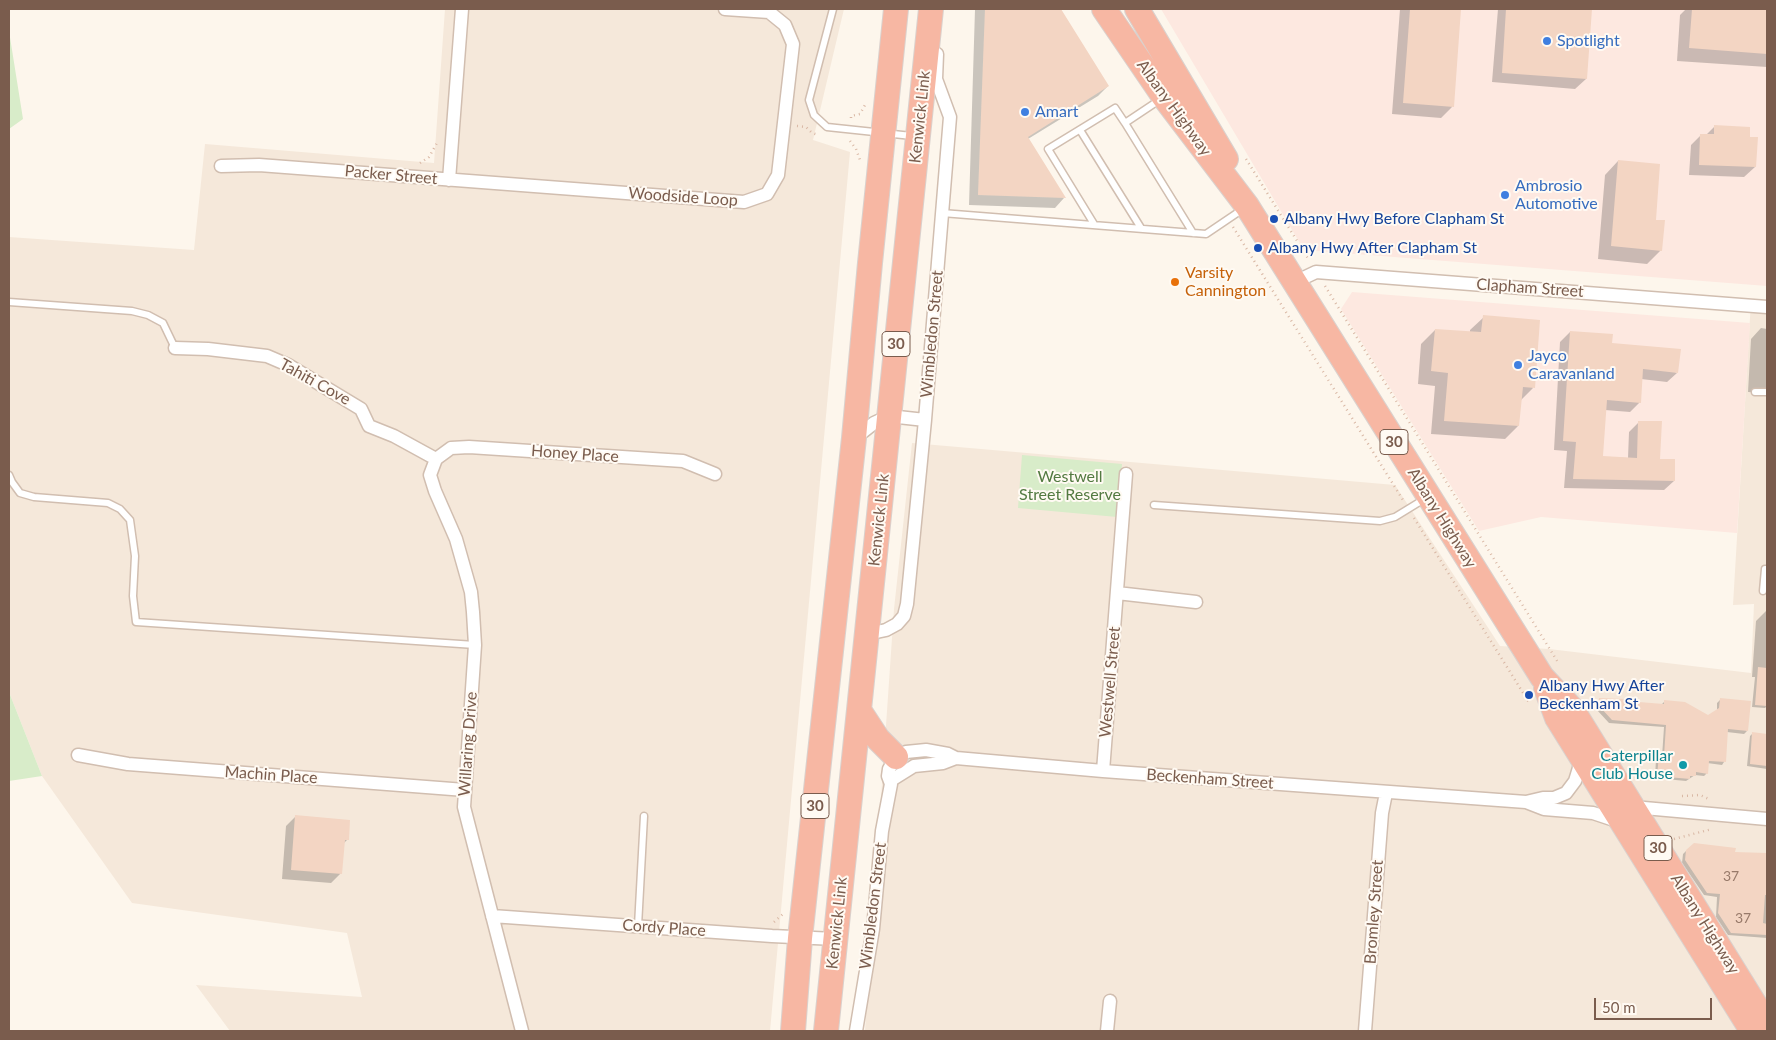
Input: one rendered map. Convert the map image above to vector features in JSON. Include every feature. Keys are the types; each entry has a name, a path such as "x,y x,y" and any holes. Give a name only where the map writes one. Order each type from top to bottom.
{"highway":[{"name":"Kenwick Link","path":"793,1031 800,938 854,438 882,134 896,9"},
{"name":"Albany Highway","path":"1104,9 1164,97 1238,212 1306,277 1428,497 1551,671 1628,815 1752,1031"},
{"name":"Albany Highway","path":"1136,9 1220,148 1238,212"},
{"name":"Kenwick Link","path":"826,1031 931,11"},
{"name":"Albany Highway","path":"1551,671 1557,718 1582,758 1628,815 1767,1024"},
{"path":"859,710 878,739 896,757"}],"street":[{"name":"Packer Street","path":"221,166 259,165 449,180 462,9"},
{"name":"Woodside Loop","path":"449,180 744,202 767,194 778,175 793,44 785,25 769,12 725,9"},
{"name":"Wimbledon Street","path":"867,634 886,630 898,624 906,611 925,420 950,117 936,79 938,36 931,11"},
{"name":"Clapham Street","path":"1306,277 1767,307"},
{"name":"Tahiti Cove","path":"174,348 208,349 267,356 288,365 361,408 369,426 394,436 436,459"},
{"path":"854,438 874,423 889,416 925,420"},
{"name":"Honey Place","path":"436,459 451,448 469,447 683,461 715,474"},
{"name":"Willaring Drive","path":"436,459 430,475 456,539 471,592 475,646 464,806 522,1031"},
{"name":"Westwell Street","path":"1103,771 1126,474"},
{"path":"1118,593 1196,602"},
{"name":"Beckenham Street","path":"896,757 906,752 918,750 948,754 956,758 1103,771 1526,802 1543,798 1554,798 1566,794 1575,781 1582,758"},
{"name":"Machin Place","path":"78,756 128,764 465,790"},
{"name":"Wimbledon Street","path":"856,1031 873,928 882,831 890,780 888,776 889,769 896,757"},
{"path":"890,780 914,766 942,763 956,758"},
{"name":"Bromley Street","path":"1365,1031 1382,813 1386,793"},
{"name":"Beckenham Street","path":"1526,802 1544,809 1604,815 1767,819"},
{"name":"Cordy Place","path":"492,916 835,939"},
{"path":"1107,1031 1110,1001"}],"lane":[{"path":"833,9 809,100 814,115 828,127 882,134 917,136"},
{"path":"1125,123 1164,97"},
{"path":"1094,224 1048,149 1115,108 1193,233"},
{"path":"1080,130 1141,228"},
{"path":"942,213 1206,234 1238,212"},
{"path":"9,302 132,311 148,315 163,324 174,348"},
{"path":"1755,392 1767,392"},
{"path":"9,474 20,493 34,498 108,504 120,509 130,520 135,556 133,596 136,622 475,646"},
{"path":"1154,505 1380,521 1395,517 1428,497"},
{"path":"1763,591 1765,569 1767,569"},
{"path":"638,926 644,816"}],"path":[{"path":"418,164 429,158 438,141 452,141"},
{"path":"1242,153 1306,277 1551,671"},
{"path":"1238,212 1408,509 1534,711"},
{"path":"1677,796 1700,795 1715,801"},
{"path":"1668,840 1714,829"}],"shaded area":[{"path":"445,9 844,9 813,140 850,152 770,1031 230,1031 196,985 362,997 347,933 132,903 42,776 9,692 9,237 194,250 205,144 434,163"},
{"path":"1161,9 1767,9 1767,286 1304,250"},
{"path":"1352,292 1750,323 1737,533 1541,517 1479,531 1341,309"},
{"path":"1751,301 1767,303 1767,1031 865,1031 894,609 912,443 1395,485 1500,646 1549,649 1751,673 1754,604 1733,605"}],"green space":[{"path":"9,31 23,119 9,129"},
{"name":"Westwell Street Reserve","path":"1022,455 1122,464 1117,517 1018,508"},
{"path":"9,692 42,776 9,781"}],"building":[{"name":"Amart","path":"985,9 1061,9 1109,86 1028,137 1066,198 978,195"},
{"path":"1410,9 1461,9 1454,107 1403,103"},
{"name":"Spotlight","path":"1506,9 1592,9 1587,79 1502,73"},
{"path":"1692,9 1767,9 1767,54 1689,48"},
{"path":"1714,125 1750,127 1750,137 1758,137 1756,167 1699,165 1700,134 1714,134"},
{"path":"1618,160 1660,164 1656,220 1665,220 1662,251 1611,246"},
{"path":"1483,315 1540,320 1535,388 1523,387 1519,426 1444,421 1448,373 1431,371 1435,329 1481,332"},
{"path":"1570,331 1613,334 1612,343 1681,349 1678,373 1643,369 1641,403 1607,400 1603,456 1637,458 1638,421 1662,421 1660,459 1675,459 1675,481 1573,479 1576,442 1563,441"},
{"path":"1758,667 1767,668 1767,706 1755,705"},
{"path":"1599,698 1664,704 1664,700 1685,702 1708,715 1719,708 1720,698 1751,701 1748,731 1728,729 1726,762 1709,761 1708,774 1696,772 1696,776 1690,776 1690,779 1657,776 1659,755 1664,756 1666,725 1612,720 1599,706"},
{"path":"1752,732 1767,734 1767,766 1750,764"},
{"path":"295,815 350,820 349,840 345,840 342,874 291,870"},
{"path":"1694,843 1736,848 1735,852 1767,853 1767,895 1765,895 1763,923 1767,924 1767,935 1731,933 1718,913 1720,894 1707,893 1685,860 1686,850"}],"place":[{"name":"Spotlight","path":"1547,41"},
{"name":"Amart","path":"1025,112"},
{"name":"Ambrosio Automotive","path":"1505,195"},
{"name":"Albany Hwy Before Clapham St","path":"1274,219"},
{"name":"Albany Hwy After Clapham St","path":"1258,248"},
{"name":"Varsity Cannington","path":"1175,282"},
{"name":"Jayco Caravanland","path":"1518,365"},
{"name":"Albany Hwy After Beckenham St","path":"1529,695"},
{"name":"Caterpillar Club House","path":"1683,765"}]}
